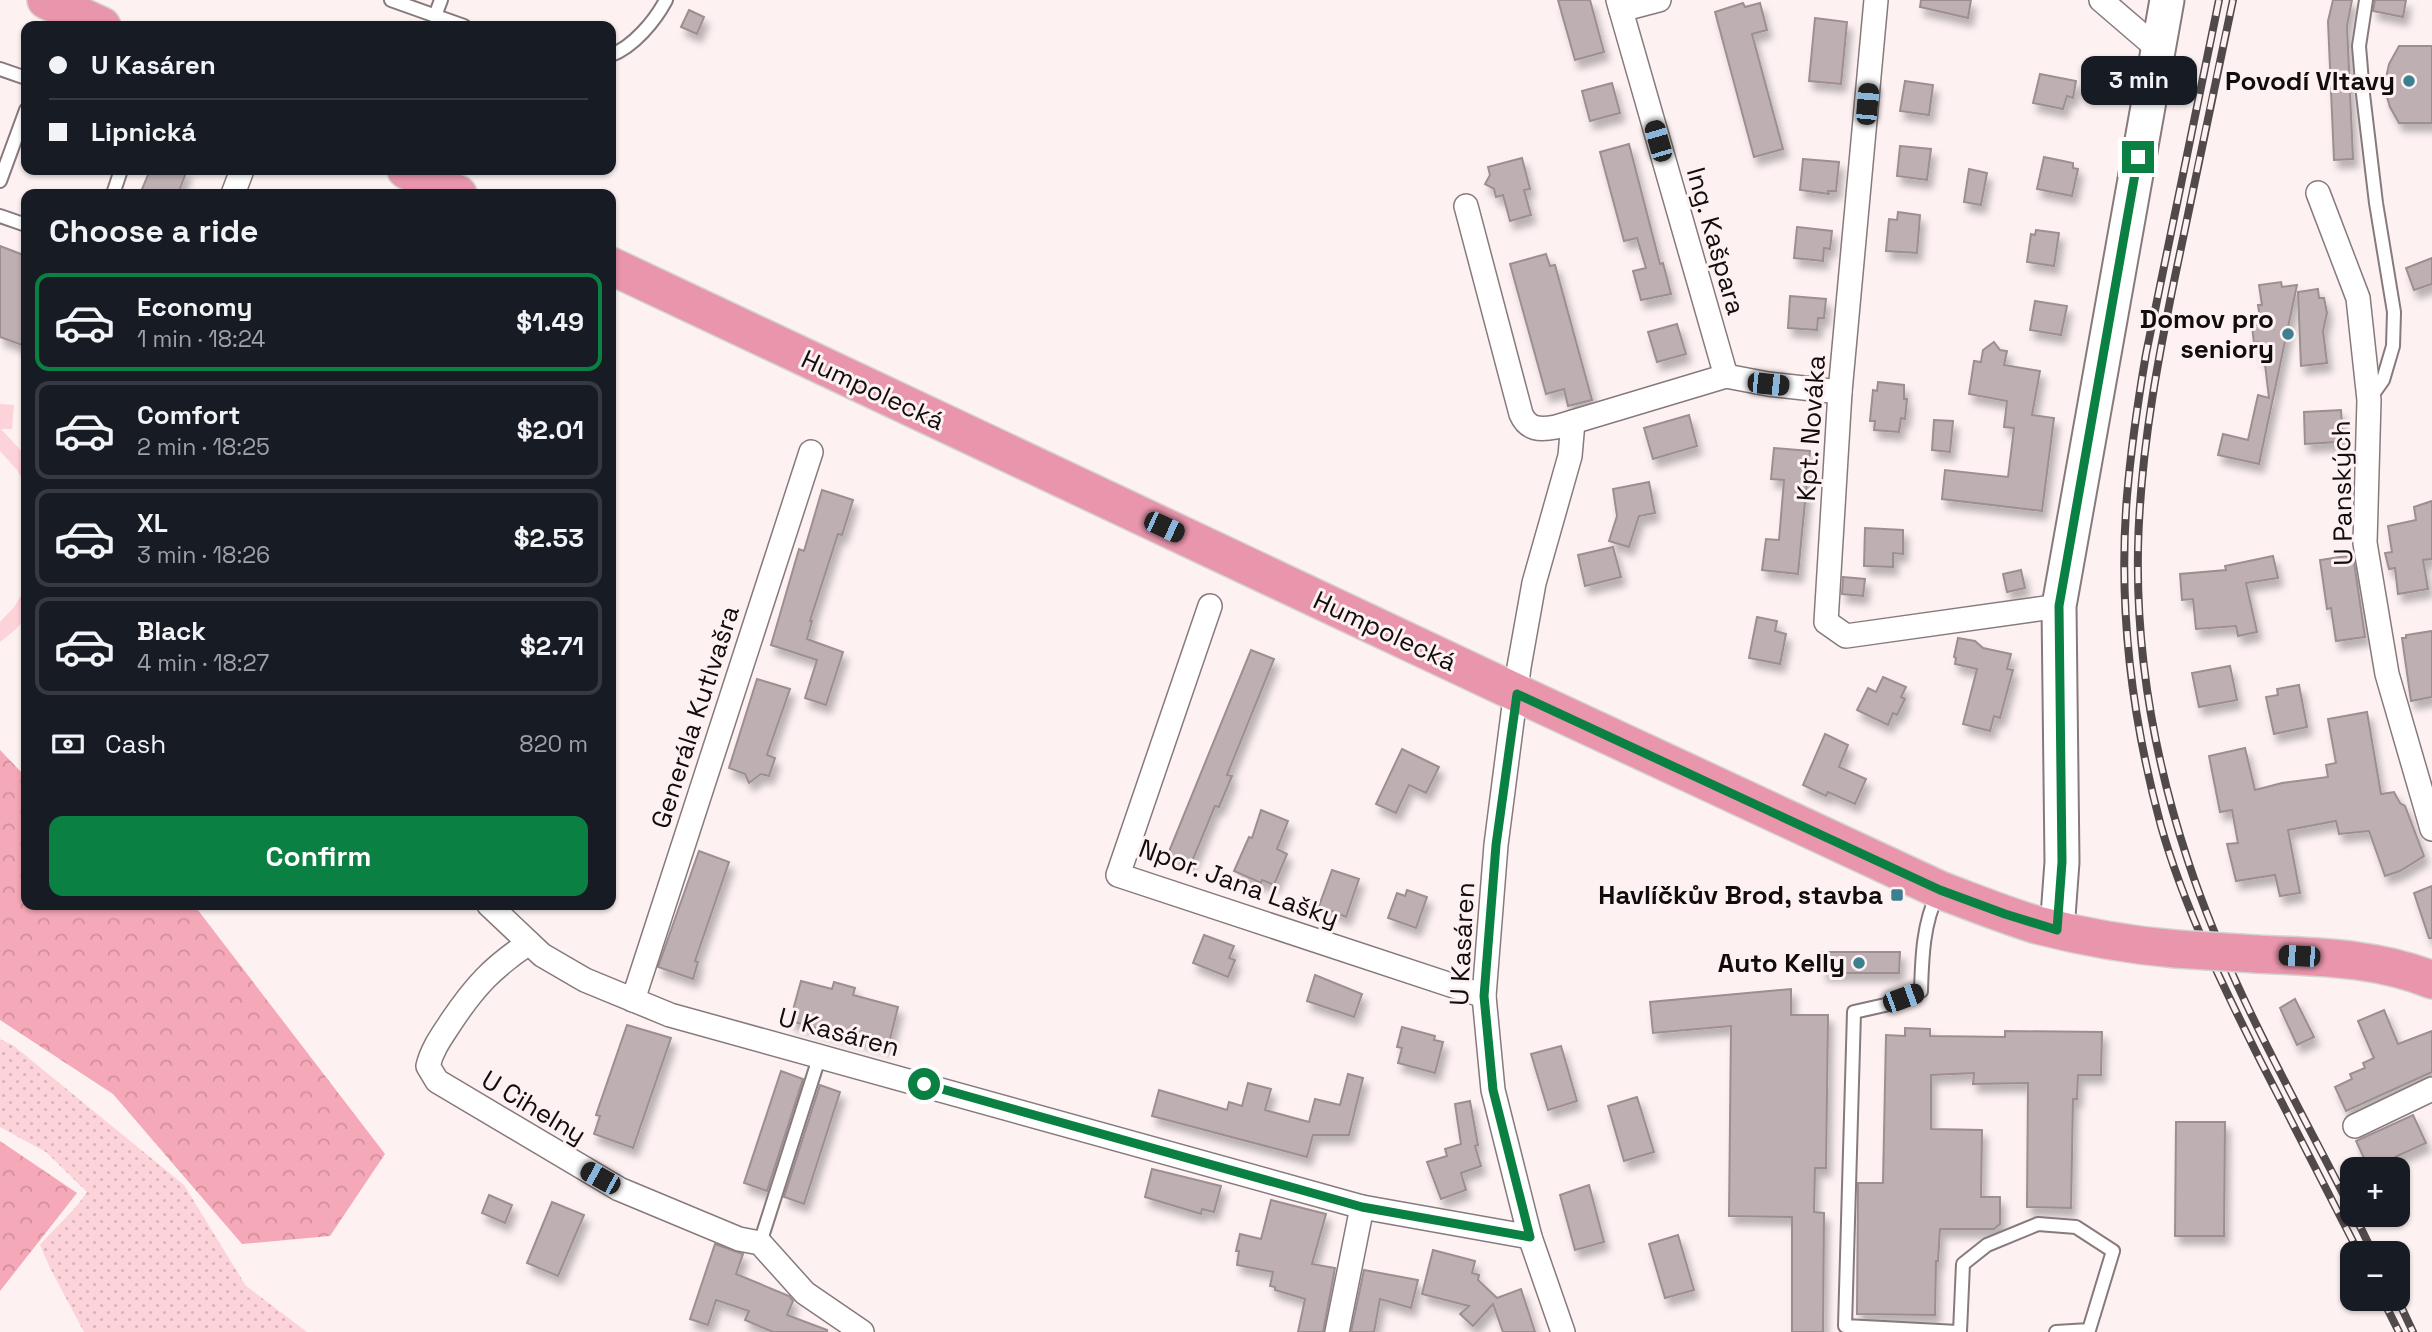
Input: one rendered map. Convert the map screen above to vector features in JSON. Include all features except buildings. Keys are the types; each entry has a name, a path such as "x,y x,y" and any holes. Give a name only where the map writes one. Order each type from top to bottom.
{"main road":[{"path":"60,6 92,21"},
{"path":"417,175 447,189"},
{"name":"Humpolecká","path":"616,268 1517,694 1940,890 2005,914 2087,937 2176,949 2376,963 2432,980"}],"street":[{"path":"1619,5 1659,0"},
{"name":"Kpt. Nováka","path":"1876,0 1840,392 1826,622 1846,636 2059,606"},
{"path":"2101,0 2158,49"},
{"path":"2057,930 2062,862 2059,606 2167,0"},
{"name":"Ing. Kašpara","path":"1619,5 1726,376"},
{"name":"U Panských","path":"2318,193 2358,298 2369,400 2365,543 2387,674 2432,829"},
{"path":"1466,206 1524,420 1528,425 1540,429 1556,428 1726,376 1840,392"},
{"path":"1517,694 1532,593 1568,466 1573,422"},
{"name":"Generála Kutlvašra","path":"633,1000 811,452"},
{"name":"Npor. Jana Lašky","path":"1210,606 1118,876 1484,996"},
{"name":"U Kasáren","path":"1517,694 1496,845 1484,996 1493,1090 1530,1237 1563,1332"},
{"name":"U Kasáren","path":"494,910 542,955 585,980 670,1015 1362,1207 1530,1237"},
{"name":"U Cihelny","path":"529,943 478,983 458,1012 431,1055 428,1066 437,1081 619,1189 739,1239 760,1243"},
{"path":"2355,1126 2432,1089"},
{"path":"1337,1332 1362,1207"},
{"path":"760,1243 805,1293 862,1332"}],"lane":[{"path":"391,0 450,21"},
{"path":"435,16 441,0"},
{"path":"616,53 623,51 637,38 662,9 666,0"},
{"name":"U Panských","path":"2366,0 2359,46 2363,94 2376,203 2394,312 2390,357 2383,380 2369,400"},
{"path":"0,69 21,76"},
{"path":"0,181 21,124"},
{"path":"0,216 21,223"},
{"path":"1940,890 1928,923 1922,958 1921,992 1885,1005 1854,1012 1845,1326 1959,1332 1964,1264 1987,1245 2038,1224 2076,1227 2113,1251 2090,1330 2056,1332"},
{"path":"760,1243 820,1055"}],"shaded area":[{"path":"0,404 14,405 12,429 1,429 21,451 21,477 0,451"},
{"path":"21,595 21,624 0,642 0,622"},
{"path":"0,1039 14,1046 184,1185 246,1286 307,1332 84,1332 40,1245 87,1192 46,1152 0,1127"}],"green space":[{"path":"0,750 21,772 21,910 198,910 385,1154 330,1236 242,1244 113,1094 0,1020"},
{"path":"0,1141 77,1193 0,1291"}],"railway":[{"path":"2219,0 2146,354 2135,425 2129,478 2124,579 2130,662 2151,786 2181,886 2232,1003 2353,1241"},
{"path":"2233,0 2152,398 2138,549 2140,628 2157,746 2176,823 2204,906 2263,1039 2340,1188"},
{"path":"2360,1227 2367,1241"},
{"path":"2388,1311 2399,1332"},
{"path":"2403,1311 2413,1332"}],"place":[{"name":"Povodí Vltavy","path":"2409,81"},
{"name":"Domov pro seniory","path":"2288,334"},
{"name":"Havlíčkův Brod, stavba","path":"1897,895"},
{"name":"Auto Kelly","path":"1859,963"}],"route":[{"path":"924,1084 1362,1207 1530,1237 1493,1090 1484,996 1496,845 1517,694 1940,890 2057,930 2062,862 2059,606 2138,157"}]}
